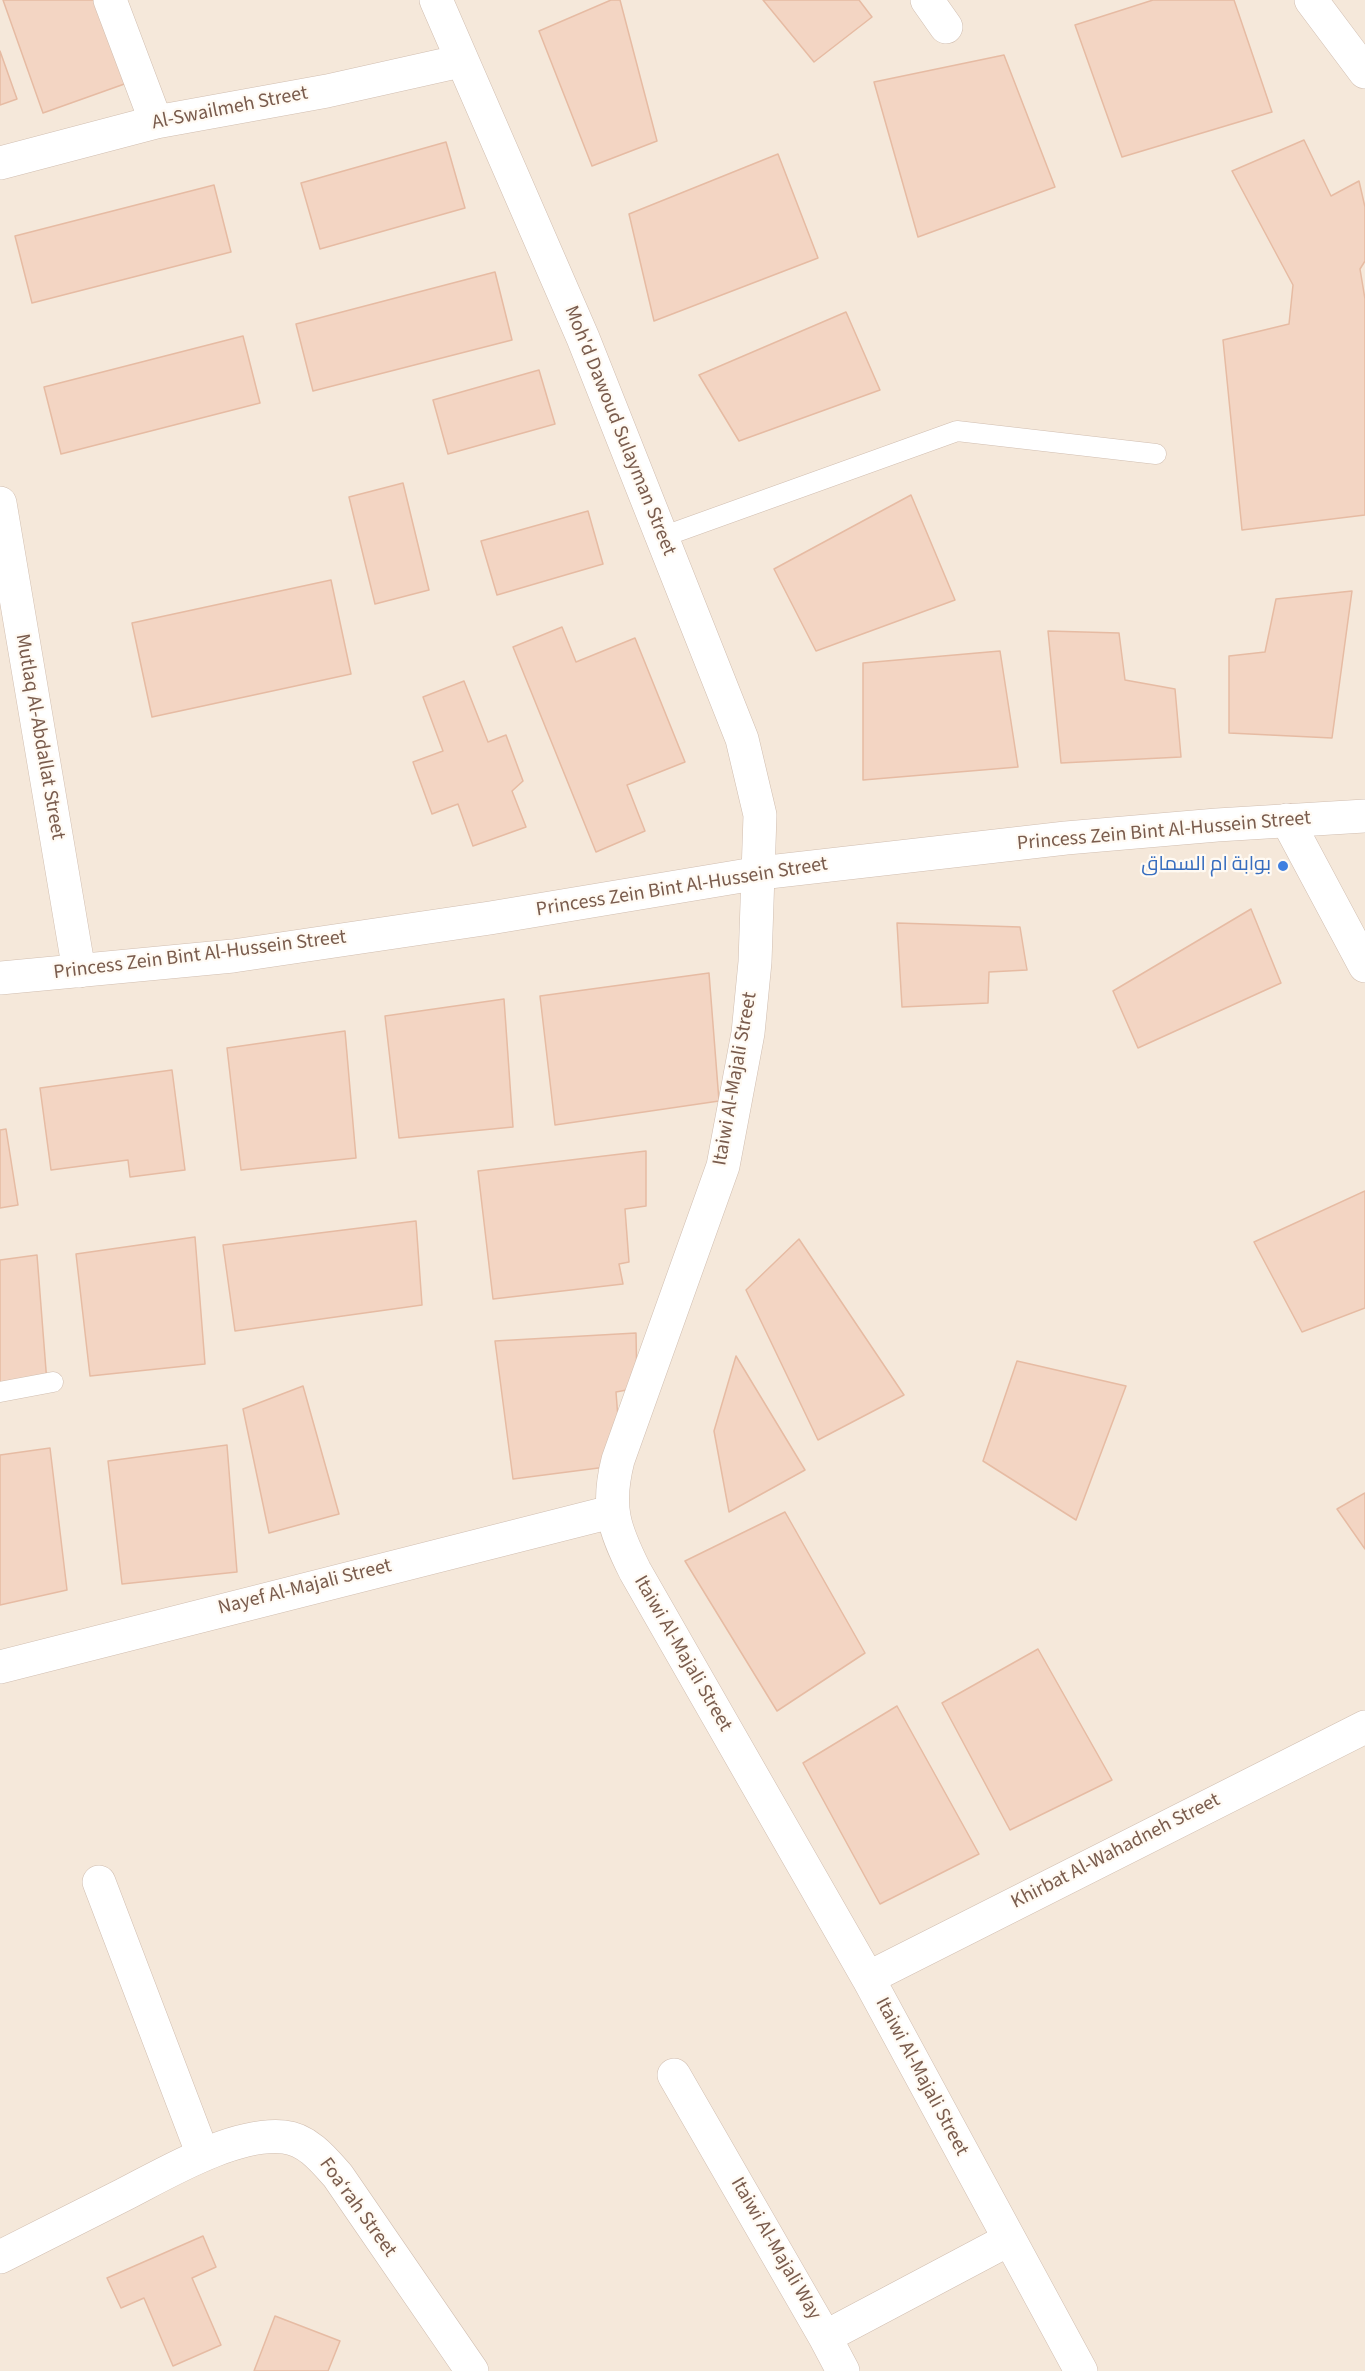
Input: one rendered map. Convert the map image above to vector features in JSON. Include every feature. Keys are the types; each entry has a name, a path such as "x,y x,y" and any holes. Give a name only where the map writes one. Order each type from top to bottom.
{"street":[{"path":"110,0 156,122"},
{"name":"Moh'd Dawoud Sulayman Street","path":"436,0 583,338 742,739 760,815 760,873"},
{"path":"927,0 946,27"},
{"path":"1311,0 1365,72"},
{"name":"Al-Swailmeh Street","path":"0,163 156,122 327,91 461,61"},
{"name":"Mutlaq Al-Abdallat Street","path":"0,503 79,971"},
{"name":"Princess Zein Bint Al-Hussein Street","path":"0,978 244,954 490,918 760,873 1066,838 1365,816"},
{"path":"1287,820 1365,966"},
{"name":"Itaiwi Al-Majali Street","path":"760,873 748,1033 723,1166 618,1460 612,1485 611,1512 619,1540 635,1571 868,1978 1081,2371"},
{"name":"Nayef Al-Majali Street","path":"0,1667 611,1512"},
{"name":"Khirbat Al-Wahadneh Street","path":"868,1978 1365,1727"},
{"path":"99,1882 203,2155"},
{"name":"Itaiwi Al-Majali Way","path":"674,2075 825,2337 1008,2240"},
{"name":"Foa‘rah Street","path":"0,2257 203,2155 255,2139 285,2137 304,2144 318,2154 338,2176 472,2371"},
{"path":"825,2337 843,2371"}],"lane":[{"path":"662,537 957,431 1156,454"},
{"path":"0,1392 53,1382"}],"shaded area":[{"path":"0,0 1365,0 1365,2371 0,2371"}],"building":[{"path":"3,0 102,0 130,82 43,113"},
{"path":"611,0 620,0 657,141 592,166 539,31"},
{"path":"763,0 859,0 872,17 814,62"},
{"path":"1153,0 1234,0 1272,112 1122,157 1075,25"},
{"path":"0,51 17,99 0,105"},
{"path":"1004,55 1055,187 918,237 874,82"},
{"path":"1304,140 1331,196 1359,181 1365,207 1365,261 1360,269 1365,299 1365,515 1242,530 1223,340 1289,324 1293,285 1232,171"},
{"path":"446,142 465,208 320,249 301,183"},
{"path":"778,154 818,258 654,321 629,214"},
{"path":"214,185 231,252 32,303 15,236"},
{"path":"495,272 512,340 313,391 296,324"},
{"path":"846,312 880,390 739,441 699,375"},
{"path":"243,336 260,403 61,454 44,387"},
{"path":"539,370 555,424 448,454 433,400"},
{"path":"403,483 429,590 375,604 349,497"},
{"path":"911,495 955,600 816,651 774,569"},
{"path":"588,511 603,564 497,595 481,541"},
{"path":"331,580 351,674 152,717 132,623"},
{"path":"1352,591 1332,738 1229,733 1229,656 1265,652 1276,599"},
{"path":"562,627 576,662 635,638 685,762 627,785 645,831 596,852 513,647"},
{"path":"1048,631 1119,633 1125,680 1175,689 1181,757 1061,763"},
{"path":"1000,651 1018,767 863,780 863,663"},
{"path":"464,681 488,742 506,735 523,781 512,791 526,827 473,846 458,804 432,814 413,762 443,751 423,697"},
{"path":"1251,909 1281,983 1138,1048 1113,991"},
{"path":"897,923 1020,927 1027,970 989,972 988,1003 902,1007"},
{"path":"709,973 719,1101 555,1125 540,996"},
{"path":"504,999 513,1127 399,1138 385,1016"},
{"path":"345,1031 356,1158 241,1170 227,1048"},
{"path":"172,1070 185,1170 130,1177 128,1160 51,1170 40,1088"},
{"path":"6,1129 18,1205 0,1208 0,1130"},
{"path":"646,1151 646,1206 625,1209 629,1262 619,1264 623,1284 493,1299 478,1171"},
{"path":"1365,1191 1365,1308 1302,1332 1254,1242"},
{"path":"416,1221 422,1305 235,1331 223,1245"},
{"path":"195,1237 205,1364 90,1376 76,1254"},
{"path":"799,1239 904,1395 818,1440 746,1290"},
{"path":"37,1255 47,1383 0,1387 0,1260"},
{"path":"636,1333 637,1388 616,1392 620,1444 614,1466 513,1479 495,1341"},
{"path":"736,1356 805,1470 729,1512 714,1431"},
{"path":"1017,1361 1126,1386 1076,1520 983,1461"},
{"path":"303,1386 339,1514 269,1533 243,1409"},
{"path":"227,1445 237,1572 122,1584 108,1461"},
{"path":"50,1448 67,1590 0,1605 0,1455"},
{"path":"1365,1493 1365,1549 1337,1509"},
{"path":"785,1512 865,1653 777,1711 685,1561"},
{"path":"1038,1649 1112,1780 1010,1830 942,1703"},
{"path":"897,1706 979,1854 880,1904 803,1763"},
{"path":"203,2236 216,2267 192,2278 221,2345 173,2366 144,2298 121,2308 107,2278"},
{"path":"275,2316 340,2341 328,2371 254,2371"}],"place":[{"name":"بوابة ام السماق","path":"1283,866"}]}
